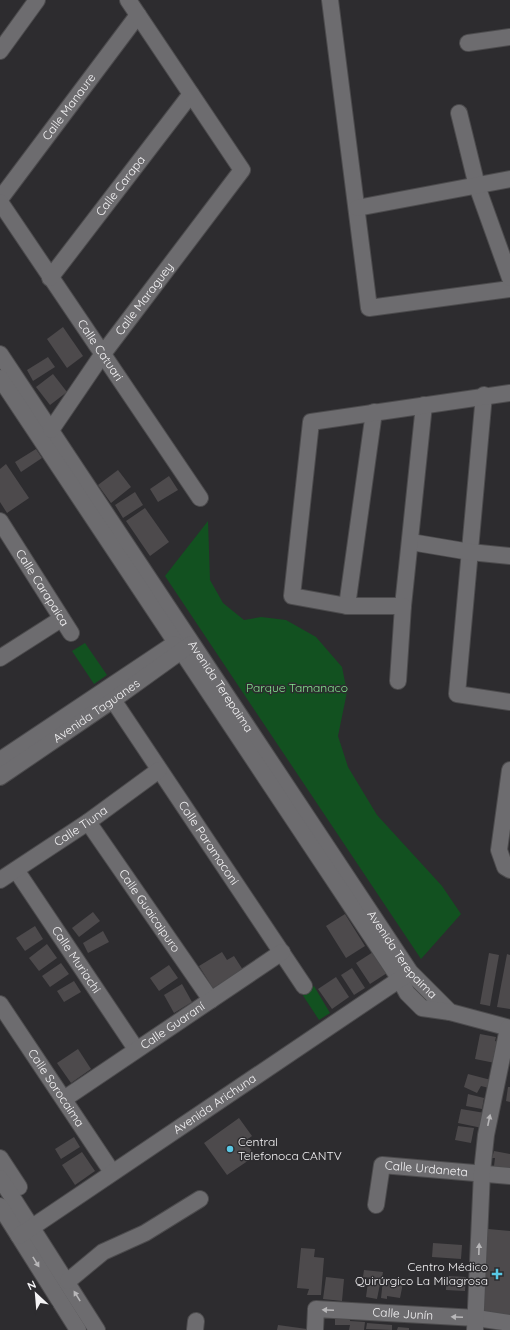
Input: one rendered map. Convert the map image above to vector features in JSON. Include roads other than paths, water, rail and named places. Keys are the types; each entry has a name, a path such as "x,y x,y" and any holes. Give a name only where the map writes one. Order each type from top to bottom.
{"street":[{"path":"0,51 37,0"},
{"path":"128,0 191,94"},
{"path":"330,0 369,308 510,289"},
{"name":"Calle Manaure","path":"0,199 138,15"},
{"path":"468,43 510,37"},
{"name":"Calle Maraguey","path":"50,430 102,355 242,170 191,94"},
{"name":"Calle Carapa","path":"50,278 191,94"},
{"path":"460,113 477,186 510,278"},
{"path":"357,208 510,179"},
{"name":"Calle Catuari","path":"0,202 200,498"},
{"name":"Avenida Terepaima","path":"0,354 50,430 184,645"},
{"name":"Avenida Terepaima","path":"0,378 184,645 405,975 450,1012 509,1028"},
{"path":"403,606 348,606 292,596 311,422 484,395 510,393"},
{"path":"484,395 457,694 510,702"},
{"path":"398,681 403,606 411,542 424,405"},
{"path":"348,606 374,412"},
{"name":"Calle Carapaica","path":"0,521 71,633"},
{"path":"411,542 470,552 510,556"},
{"path":"0,658 61,618"},
{"name":"Avenida Taguanes","path":"0,776 113,700 184,645"},
{"name":"Avenida Taguanes","path":"0,760 184,645"},
{"name":"Calle Paramaconi","path":"113,700 304,986"},
{"name":"Calle Tiuna","path":"0,880 88,822 159,770"},
{"path":"510,770 499,850 505,867 510,870"},
{"name":"Calle Guaicaipuro","path":"88,822 211,1000"},
{"name":"Calle Muriachi","path":"16,870 136,1049"},
{"name":"Calle Guaraní","path":"64,1099 136,1049 282,952"},
{"name":"Avenida Arichuna","path":"19,1236 112,1172 332,1026 405,975"},
{"name":"Calle Sorocaima","path":"0,1004 112,1172"},
{"path":"476,1324 482,1172 486,1135 509,1028"},
{"path":"0,1158 97,1330"},
{"name":"Calle Urdaneta","path":"376,1204 382,1166 482,1172 510,1176"},
{"path":"0,1178 37,1224"},
{"path":"68,1281 103,1252 145,1232 200,1199"},
{"path":"0,1206 78,1330"},
{"name":"Calle Junín","path":"315,1330 316,1309 476,1324 510,1323"}],"place":[{"name":"Central Telefonoca CANTV","path":"230,1149"},
{"name":"Centro Médico Quirúrgico La Milagrosa","path":"497,1274"}],"park label":[{"name":"Parque Tamanaco","path":"297,688"}]}
